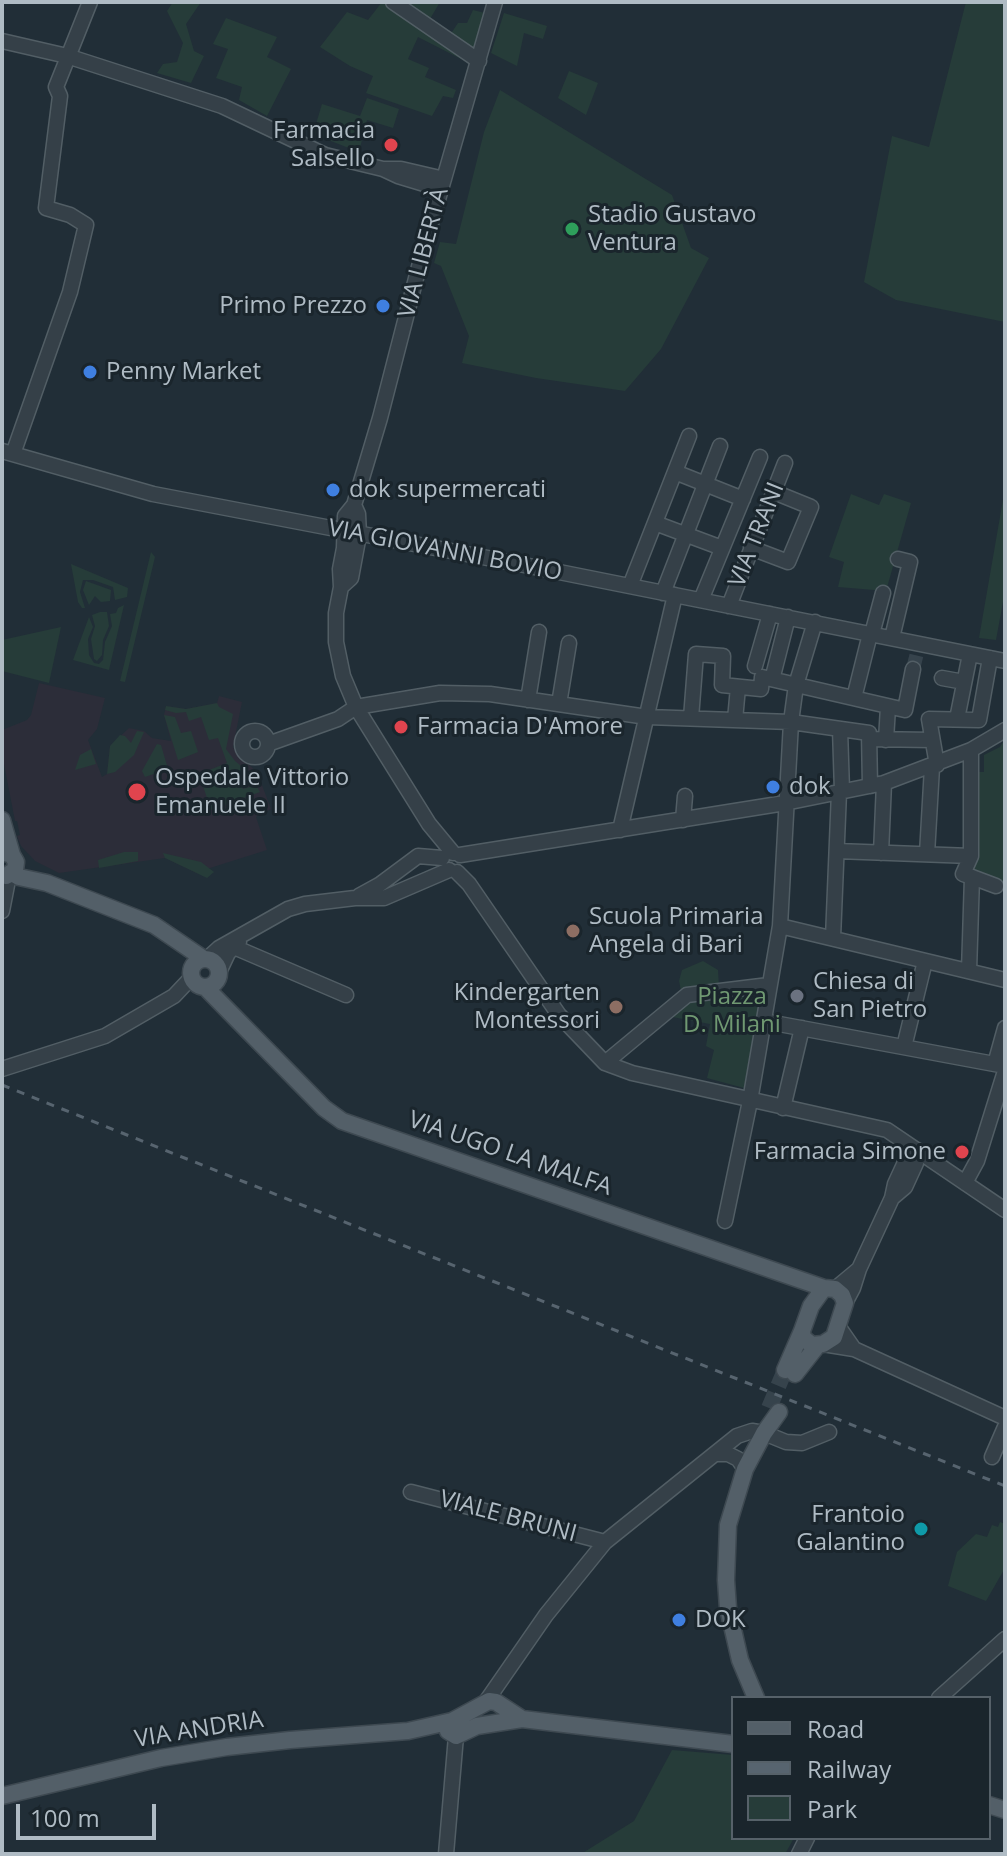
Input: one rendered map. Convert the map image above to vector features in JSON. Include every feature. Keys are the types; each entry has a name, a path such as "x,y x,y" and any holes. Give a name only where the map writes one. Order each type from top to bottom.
{"main road":[{"path":"2,820 7,876"},
{"name":"VIA UGO LA MALFA","path":"7,876 47,883 154,925 175,938 236,1020 324,1108 342,1121 835,1293"},
{"path":"200,973 213,985 219,974"},
{"path":"219,974 236,1020"},
{"path":"800,1280 811,1306"},
{"path":"835,1293 838,1326 834,1337 820,1345 790,1372 811,1306 835,1293"},
{"path":"802,1331 807,1343 820,1345"},
{"path":"755,1696 734,1637 726,1580 728,1525 745,1469 774,1410"},
{"path":"454,1731 485,1703 493,1701 500,1716"},
{"path":"454,1731 500,1716 731,1744"},
{"name":"VIA ANDRIA","path":"2,1796 161,1758 227,1747 408,1731 454,1731"}],"street":[{"path":"7,452 70,292 86,225 70,215 46,208 60,96 56,87 90,2"},
{"path":"393,2 479,61"},
{"name":"VIA LIBERTÀ","path":"495,2 442,184 380,418 354,505 345,516 352,533 340,569 336,642 343,676 356,707 431,828 559,1015 605,1063"},
{"path":"2,41 67,56 222,106 325,155 383,169 401,169 442,184"},
{"path":"630,586 689,436"},
{"path":"620,830 647,717 669,594 686,535 720,446"},
{"name":"VIA GIOVANNI BOVIO","path":"7,452 153,494 815,622 892,638 918,648 1005,661"},
{"path":"701,600 760,457"},
{"name":"VIA TRANI","path":"729,606 785,463"},
{"path":"675,472 743,499"},
{"path":"751,548 788,562 811,507 774,492"},
{"path":"655,523 722,548"},
{"path":"892,638 910,562 898,559"},
{"path":"854,698 883,593"},
{"path":"755,666 770,614"},
{"path":"774,672 788,617"},
{"path":"725,1221 750,1101 780,926 791,722 796,685 815,622"},
{"path":"528,700 539,632"},
{"path":"559,704 569,643"},
{"path":"691,718 696,654 723,656 722,685 761,689 762,677 905,710 913,669"},
{"path":"957,719 970,654"},
{"path":"927,854 934,766 929,719 979,720 990,658"},
{"path":"942,678 964,682"},
{"path":"735,720 738,687"},
{"path":"268,744 338,719 356,707 440,693 490,694 647,717 791,722 886,740 932,740"},
{"path":"886,740 888,707"},
{"path":"833,938 840,729"},
{"path":"2,1069 105,1036 174,996 200,973 219,948 288,909 355,898 384,898 455,862 485,851 785,803 877,784 934,766 971,750 1005,729"},
{"path":"869,736 877,784 881,853"},
{"path":"971,750 971,856 963,874 996,886"},
{"path":"683,820 685,796"},
{"path":"355,898 379,885 418,856 431,828"},
{"path":"837,851 971,856"},
{"path":"418,856 455,862"},
{"path":"969,971 972,877"},
{"path":"780,926 1005,980"},
{"path":"219,974 228,953 244,935"},
{"path":"234,947 346,995"},
{"path":"904,1047 925,961"},
{"path":"605,1063 687,995 769,985"},
{"path":"763,1021 1002,1067"},
{"path":"783,1108 802,1028"},
{"path":"965,1183 977,1161 1002,1067 1005,1028"},
{"path":"605,1063 632,1073 854,1124 874,1134 892,1135 1005,1210"},
{"path":"835,1293 853,1288 892,1198 905,1187 916,1163 917,1150"},
{"path":"838,1326 854,1349"},
{"path":"820,1345 854,1349 1005,1418"},
{"path":"992,1457 1005,1427"},
{"path":"485,1703 546,1615 605,1542 737,1436 752,1431 786,1442 802,1443 829,1432"},
{"path":"716,1454 728,1454 738,1459 745,1469"},
{"name":"VIALE BRUNI","path":"411,1492 605,1542"},
{"path":"941,1696 1005,1639"},
{"path":"446,1854 454,1731"},
{"path":"2,1803 30,1789"}],"shaded area":[{"name":"Ospedale Vittorio Emanuele II","path":"39,683 105,698 97,729 88,740 102,777 107,774 110,746 129,728 144,731 152,738 171,741 164,715 166,706 186,709 217,703 219,696 242,702 233,747 257,772 271,809 256,817 267,850 199,874 165,858 59,873 35,861 21,846 17,836 20,835 2,754 2,730 27,720 31,715"}],"green space":[{"path":"173,2 201,2 186,24 194,51 204,56 191,83 157,73 163,64 177,62 183,43 167,11"},
{"path":"382,2 470,58 467,62 418,37 408,59 429,68 425,77 456,90 453,98 443,96 432,116 366,93 373,76 320,47 347,12 368,20"},
{"path":"404,2 440,2 430,19"},
{"path":"966,2 1005,2 1005,322 896,300 864,282 892,136 929,147"},
{"path":"473,10 485,13 473,51 450,35 458,23 467,23"},
{"path":"504,13 547,26 543,39 524,33 517,66 491,53"},
{"path":"226,18 277,37 267,57 291,69 267,116 239,100 242,87 216,78 228,49 213,44"},
{"path":"569,71 598,83 586,115 558,98"},
{"name":"Stadio Gustavo Ventura","path":"500,90 672,195 691,248 709,258 661,349 625,391 462,363 469,336 441,266 434,263 440,242 456,244 484,132"},
{"path":"367,98 399,109 393,128 367,120 359,152 313,134 322,104 360,116"},
{"path":"1005,488 1005,591 996,640 979,638"},
{"path":"851,494 879,505 884,494 911,503 886,591 838,587 844,562 829,557"},
{"path":"151,552 155,557 125,682 120,681"},
{"path":"71,564 128,588 127,597 115,600 113,587 83,580 80,592 85,608 82,608 78,602"},
{"path":"86,581 111,590 110,601 101,602 95,596 89,605 83,590"},
{"path":"124,605 109,670 73,660 89,617 93,627 88,639 89,655 94,663 99,664 103,660 105,642 112,626 110,614 116,613"},
{"path":"107,612 109,626 103,640 102,655 97,661 91,639 95,626 92,615"},
{"path":"61,627 49,683 2,671 2,640"},
{"path":"217,703 233,714 226,749 252,775 241,779 243,789 256,785 260,792 211,810 199,774 227,763 218,738 209,740 201,717 189,721 186,712 165,710 166,706 186,709"},
{"path":"164,715 175,717 181,733 191,731 198,752 178,760"},
{"path":"137,731 144,732 134,755 115,772 107,774 110,746 120,735 131,743"},
{"path":"1005,739 1005,886 969,873 974,772 984,772 984,755 1000,747"},
{"path":"157,744 161,745 168,769 145,777 142,771"},
{"path":"91,749 96,764 75,770 80,755"},
{"path":"124,852 138,852 138,861 99,868 98,860"},
{"path":"163,853 201,862 214,872 207,878 165,858"},
{"name":"Piazza D. Milani","path":"703,961 718,970 719,987 747,985 748,979 763,981 744,1088 707,1078 714,1050 706,1046 710,1024 667,1016 682,995 679,981 682,970"},
{"path":"1000,1522 1005,1524 1005,1568 986,1601 948,1586 957,1552 976,1534 987,1537 992,1525 998,1527"},
{"path":"672,1750 731,1755 731,1840 793,1840 785,1854 581,1854 634,1821"}],"tunnel":[{"path":"913,669 917,653"},
{"path":"769,1408 785,1370"}],"railway":[{"path":"2,1085 1005,1486"}],"place":[{"name":"Farmacia Salsello","path":"391,145"},
{"name":"Stadio Gustavo Ventura","path":"572,229"},
{"name":"Primo Prezzo","path":"383,306"},
{"name":"Penny Market","path":"90,372"},
{"name":"dok supermercati","path":"333,490"},
{"name":"Farmacia D'Amore","path":"401,727"},
{"name":"dok","path":"773,787"},
{"name":"Ospedale Vittorio Emanuele II","path":"137,792"},
{"name":"Scuola Primaria Angela di Bari","path":"573,931"},
{"name":"Chiesa di San Pietro","path":"797,996"},
{"name":"Kindergarten Montessori","path":"616,1007"},
{"name":"Farmacia Simone","path":"962,1152"},
{"name":"Frantoio Galantino","path":"921,1529"},
{"name":"DOK","path":"679,1620"}]}
